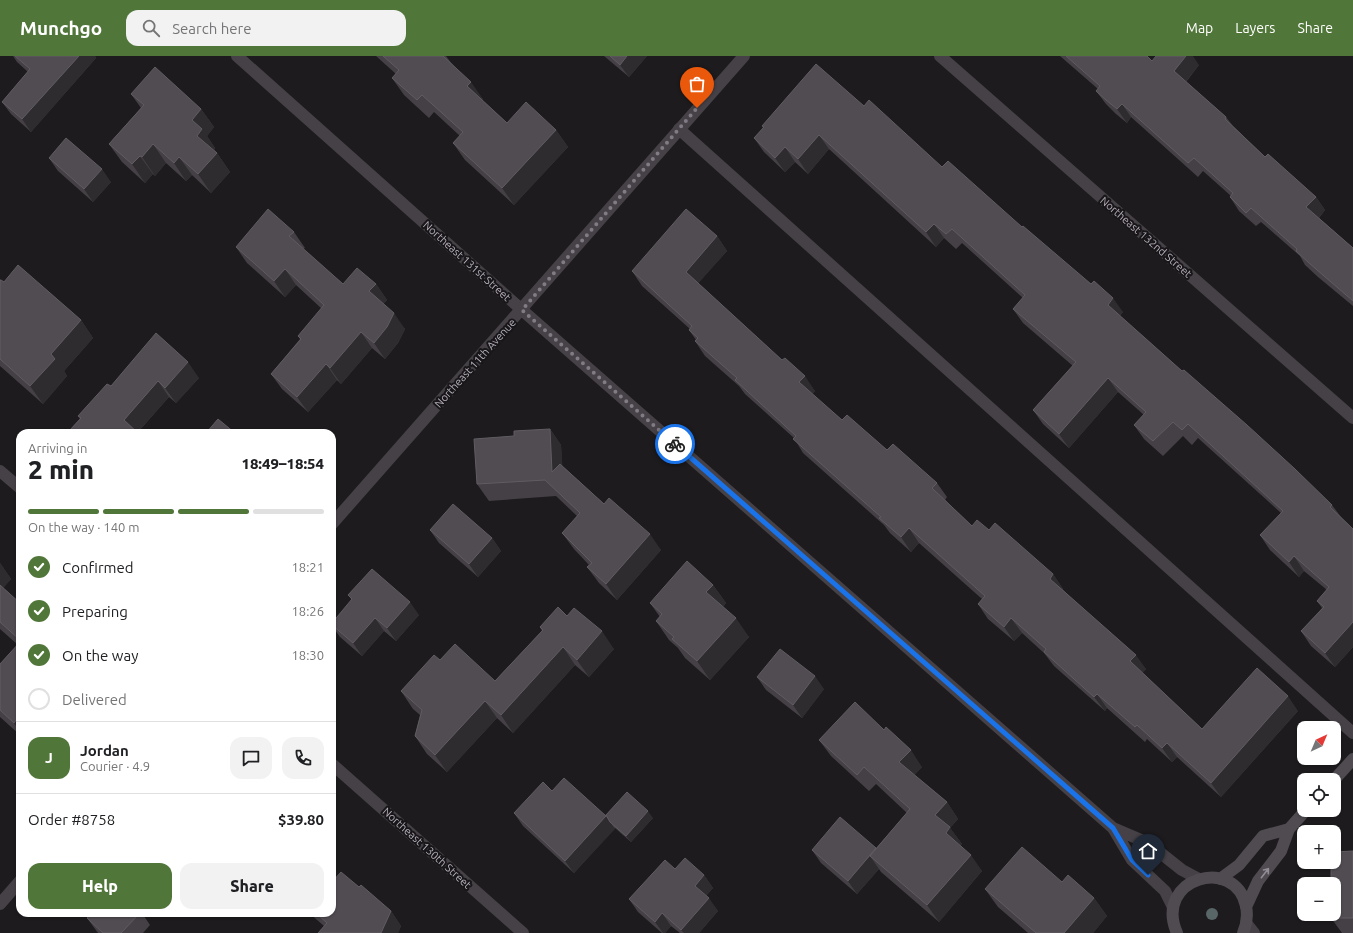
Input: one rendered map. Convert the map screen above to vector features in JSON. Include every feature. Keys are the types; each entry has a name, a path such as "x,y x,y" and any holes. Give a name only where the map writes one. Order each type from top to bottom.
{"street":[{"name":"Northeast 131st Street","path":"237,56 522,310 1113,828 1132,860 1165,891 1173,907"},
{"name":"Northeast 11th Avenue","path":"336,519 744,56"},
{"name":"Northeast 132nd Street","path":"940,56 1353,418"},
{"path":"679,129 1353,733"},
{"path":"0,471 16,485"},
{"path":"1340,773 1353,759"},
{"name":"Northeast 130th Street","path":"336,768 523,933"},
{"path":"1254,933 1244,928 1246,907 1258,881 1281,851 1289,829 1300,817"},
{"name":"Northeast 131st Street","path":"1113,828 1148,842 1182,870 1199,879"},
{"path":"1220,879 1239,865 1263,836 1289,829"},
{"path":"1174,931 1172,912 1181,890 1191,882 1199,879 1216,878 1228,882 1238,890 1246,907"},
{"path":"0,904 16,886"}],"building":[{"path":"15,56 79,56 22,119 2,102 30,69"},
{"path":"383,56 443,56 471,82 467,86 507,123 526,102 556,130 502,188 453,143 463,132 422,95 417,100 392,78 399,70"},
{"path":"610,56 627,56 620,65"},
{"path":"1066,56 1147,56 1152,61 1156,56 1186,56 1174,71 1226,117 1225,119 1265,157 1268,154 1316,197 1306,207 1353,248 1353,301 1309,263 1296,251 1297,249 1251,208 1246,213 1230,197 1233,193 1194,158 1188,163 1122,104 1117,109 1106,100 1096,91 1100,86"},
{"path":"816,64 864,106 869,100 942,167 948,161 1022,227 1023,226 1091,284 1094,281 1113,298 1108,305 1182,371 1184,370 1247,425 1332,505 1330,507 1353,529 1353,622 1325,653 1301,631 1324,607 1317,601 1329,587 1294,556 1289,562 1260,535 1283,511 1188,424 1182,430 1173,422 1153,441 1134,425 1146,412 1108,378 1059,434 1033,410 1076,362 1013,309 1025,295 952,229 946,234 934,224 926,232 819,135 798,159 785,147 775,158 754,138 764,127 762,126"},
{"path":"155,67 201,109 192,120 202,129 197,136 217,153 198,174 179,157 174,163 153,144 142,157 140,156 132,164 109,144 144,105 131,94"},
{"path":"66,138 102,169 84,189 49,158"},
{"path":"268,209 294,232 289,236 343,284 357,268 376,284 369,291 394,313 387,327 374,343 361,332 330,368 326,364 297,397 271,374 301,339 298,336 324,305 285,269 274,281 236,247"},
{"path":"686,209 717,236 686,272 782,360 785,358 805,376 799,382 842,420 847,415 887,450 893,444 937,483 932,488 972,526 977,520 989,530 995,523 1053,574 1050,579 1136,655 1130,661 1202,729 1257,668 1288,696 1211,783 1167,743 1162,748 1137,725 1135,727 1097,694 1094,697 1044,652 1046,649 1011,618 1004,627 978,604 985,596 909,528 901,537 879,518 881,517 793,439 796,436 735,380 737,378 695,341 698,338 689,330 692,326 632,271"},
{"path":"18,265 81,320 51,354 55,359 30,386 0,359 0,280 4,282"},
{"path":"156,333 188,362 165,388 158,381 124,420 134,429 71,429 81,418 78,416 107,384 111,386"},
{"path":"218,419 230,429 209,429"},
{"path":"550,429 552,472 560,464 604,504 609,498 650,534 606,584 587,567 592,563 562,533 580,513 545,480 477,484 474,439 514,436 514,431"},
{"path":"453,504 492,538 469,564 430,530"},
{"path":"687,561 713,585 706,592 736,618 697,661 672,639 674,637 656,621 662,614 650,603"},
{"path":"372,569 410,602 387,628 375,618 353,643 336,628 336,618 352,599 348,595"},
{"path":"0,585 16,599 16,636 0,622"},
{"path":"558,607 567,616 574,608 602,631 577,660 563,647 501,715 485,701 435,755 415,736 422,710 401,691 434,655 440,660 455,644 495,681 543,630 540,627"},
{"path":"16,646 16,720 14,723 0,710 0,664"},
{"path":"780,649 815,676 793,705 757,677"},
{"path":"855,702 884,730 886,727 911,750 899,762 947,802 935,815 950,827 946,833 971,855 927,905 870,856 910,809 864,767 857,775 819,740"},
{"path":"564,778 606,816 565,861 514,813 543,782 552,791"},
{"path":"627,792 648,811 626,836 610,822 606,815"},
{"path":"840,817 876,848 848,881 812,850"},
{"path":"1022,847 1062,882 1068,875 1094,898 1064,933 1036,933 985,889"},
{"path":"1353,851 1353,918 1341,918 1341,877 1331,877 1331,869 1341,869 1341,852"},
{"path":"685,858 704,875 695,886 709,898 681,930 662,913 655,922 629,899 665,860 675,869"},
{"path":"341,872 359,887 361,885 391,911 381,933 318,933 327,923 320,917 336,917 336,878"},
{"path":"136,917 121,933 103,933 87,918"}],"way so far":[{"path":"675,444 522,310 697,108"}],"route":[{"path":"675,444 1113,828 1132,860 1148,875"}]}
